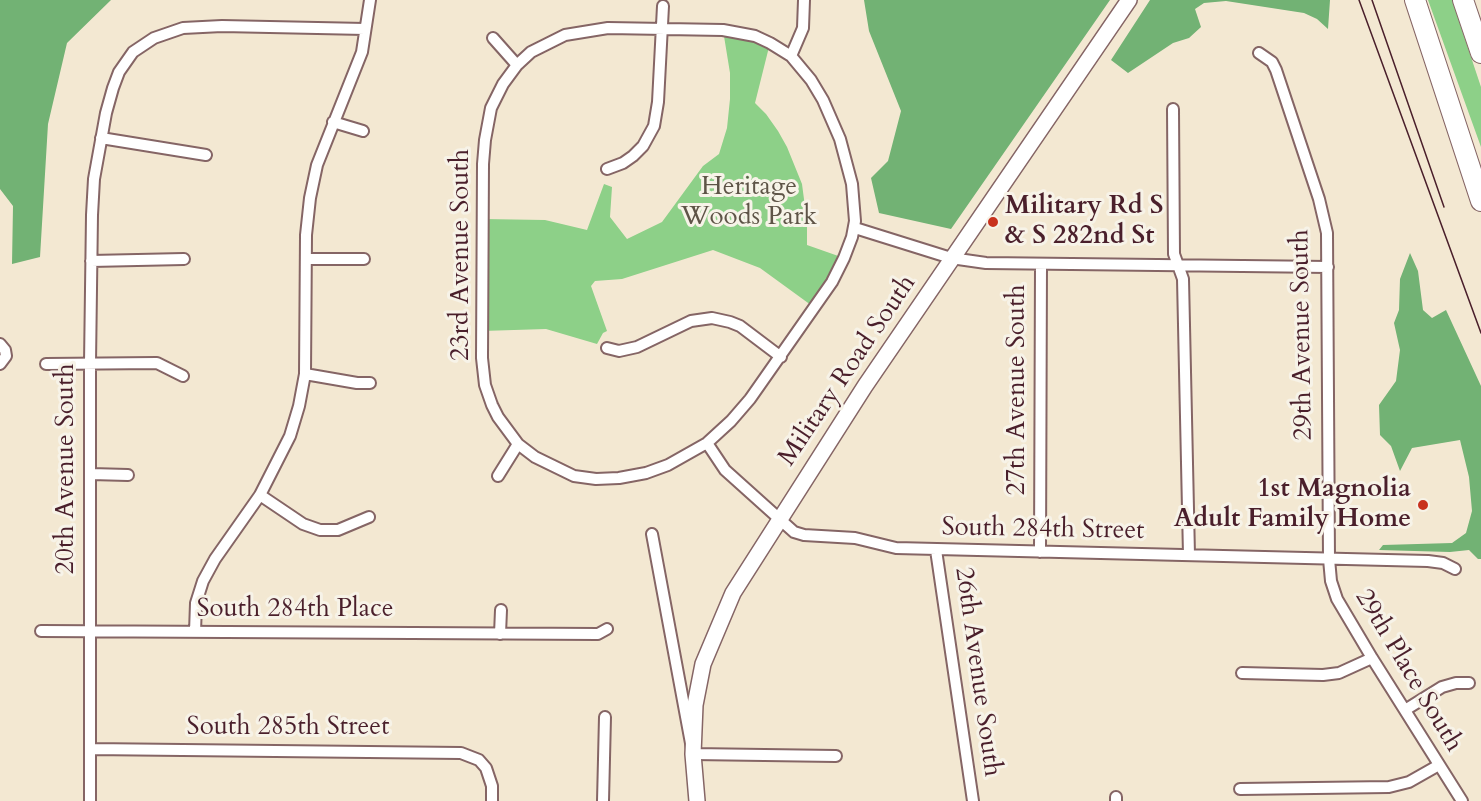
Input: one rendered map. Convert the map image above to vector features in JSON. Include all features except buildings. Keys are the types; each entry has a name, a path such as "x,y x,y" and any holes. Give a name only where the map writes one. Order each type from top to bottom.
{"highway":[{"path":"1415,0 1481,201"},
{"path":"1463,0 1481,52"}],"main road":[{"name":"Military Road South","path":"697,801 693,754 695,705 703,664 733,593 865,386 1129,0"}],"street":[{"path":"195,632 196,603 203,580 260,495 290,436 299,406 305,374 306,259 310,198 317,165 362,52 370,0"},
{"path":"791,56 803,28 804,0"},
{"path":"607,169 633,156 643,146 654,126 658,102 663,6"},
{"name":"20th Avenue South","path":"90,801 91,261 94,179 113,88 126,61 144,44 163,34 183,28 222,26 365,29"},
{"path":"493,38 517,65 531,52 565,35 608,28 723,30 770,43 791,56 817,90 840,139 852,184 855,211 855,228 832,282 781,357 738,414 707,443 668,465 646,473 596,479 574,476 552,466 518,444 498,476"},
{"name":"29th Avenue South","path":"1259,53 1272,62 1276,70 1319,199 1327,233 1329,559"},
{"name":"23rd Avenue South","path":"517,65 491,108 484,140 482,331 485,385 498,417 518,444"},
{"path":"1173,109 1174,254 1184,279 1189,555"},
{"path":"333,122 363,131"},
{"path":"101,138 206,155"},
{"path":"855,228 951,258 986,263 1328,267"},
{"path":"91,261 184,259"},
{"path":"306,259 364,259"},
{"name":"27th Avenue South","path":"1040,552 1041,264"},
{"path":"607,348 619,351 637,347 683,324 712,318 740,326 781,357"},
{"path":"0,344 6,356 0,364"},
{"path":"45,364 157,363 183,376"},
{"path":"305,374 370,383"},
{"path":"707,443 725,470 780,518"},
{"path":"91,474 128,475"},
{"path":"260,495 303,524 320,530 338,530 369,517"},
{"name":"South 284th Street","path":"780,518 794,532 804,535 845,537 896,548 1428,561 1443,563 1455,568"},
{"path":"652,534 693,754 836,756"},
{"name":"26th Avenue South","path":"936,550 973,801"},
{"name":"29th Place South","path":"1329,559 1331,581 1337,599 1462,801"},
{"path":"500,634 501,610"},
{"name":"South 284th Place","path":"40,632 598,634 607,629"},
{"path":"1242,673 1323,675 1339,673 1372,658"},
{"path":"1405,710 1442,687 1456,683 1468,683"},
{"path":"603,801 605,717"},
{"name":"South 285th Street","path":"90,749 467,754 483,764 490,780 492,801"},
{"path":"1240,789 1389,787 1409,782 1439,765"}],"green space":[{"path":"0,0 111,0 67,43 48,124 40,257 12,264 13,206 0,189"},
{"path":"864,0 1110,0 951,229 879,213 871,178 888,161 901,111 869,31"},
{"path":"1150,0 1330,0 1328,29 1317,19 1304,13 1226,1 1204,3 1195,9 1201,27 1189,38 1173,43 1128,73 1111,60"},
{"path":"1428,0 1452,0 1481,87 1481,147"},
{"name":"Heritage Woods Park","path":"723,30 770,43 755,103 778,131 802,184 807,222 807,245 844,258 815,308 760,268 713,250 622,279 595,281 591,286 607,331 603,333 597,344 546,329 482,331 483,219 545,220 587,230 604,184 612,187 610,217 627,239 662,222 703,166 719,154 727,128 730,99 730,73"},
{"path":"1410,253 1418,271 1423,310 1432,318 1446,310 1481,386 1481,559 1469,550 1450,552 1379,550 1383,545 1452,543 1466,533 1472,511 1469,477 1460,440 1412,448 1400,471 1391,446 1380,435 1379,405 1396,381 1400,350 1394,323 1399,310 1400,279"}],"tram line":[{"path":"1359,0 1481,333"},
{"path":"1372,0 1444,207"}],"place":[{"name":"Military Rd S & S 282nd St","path":"993,222"},
{"name":"1st Magnolia Adult Family Home","path":"1423,505"}]}
